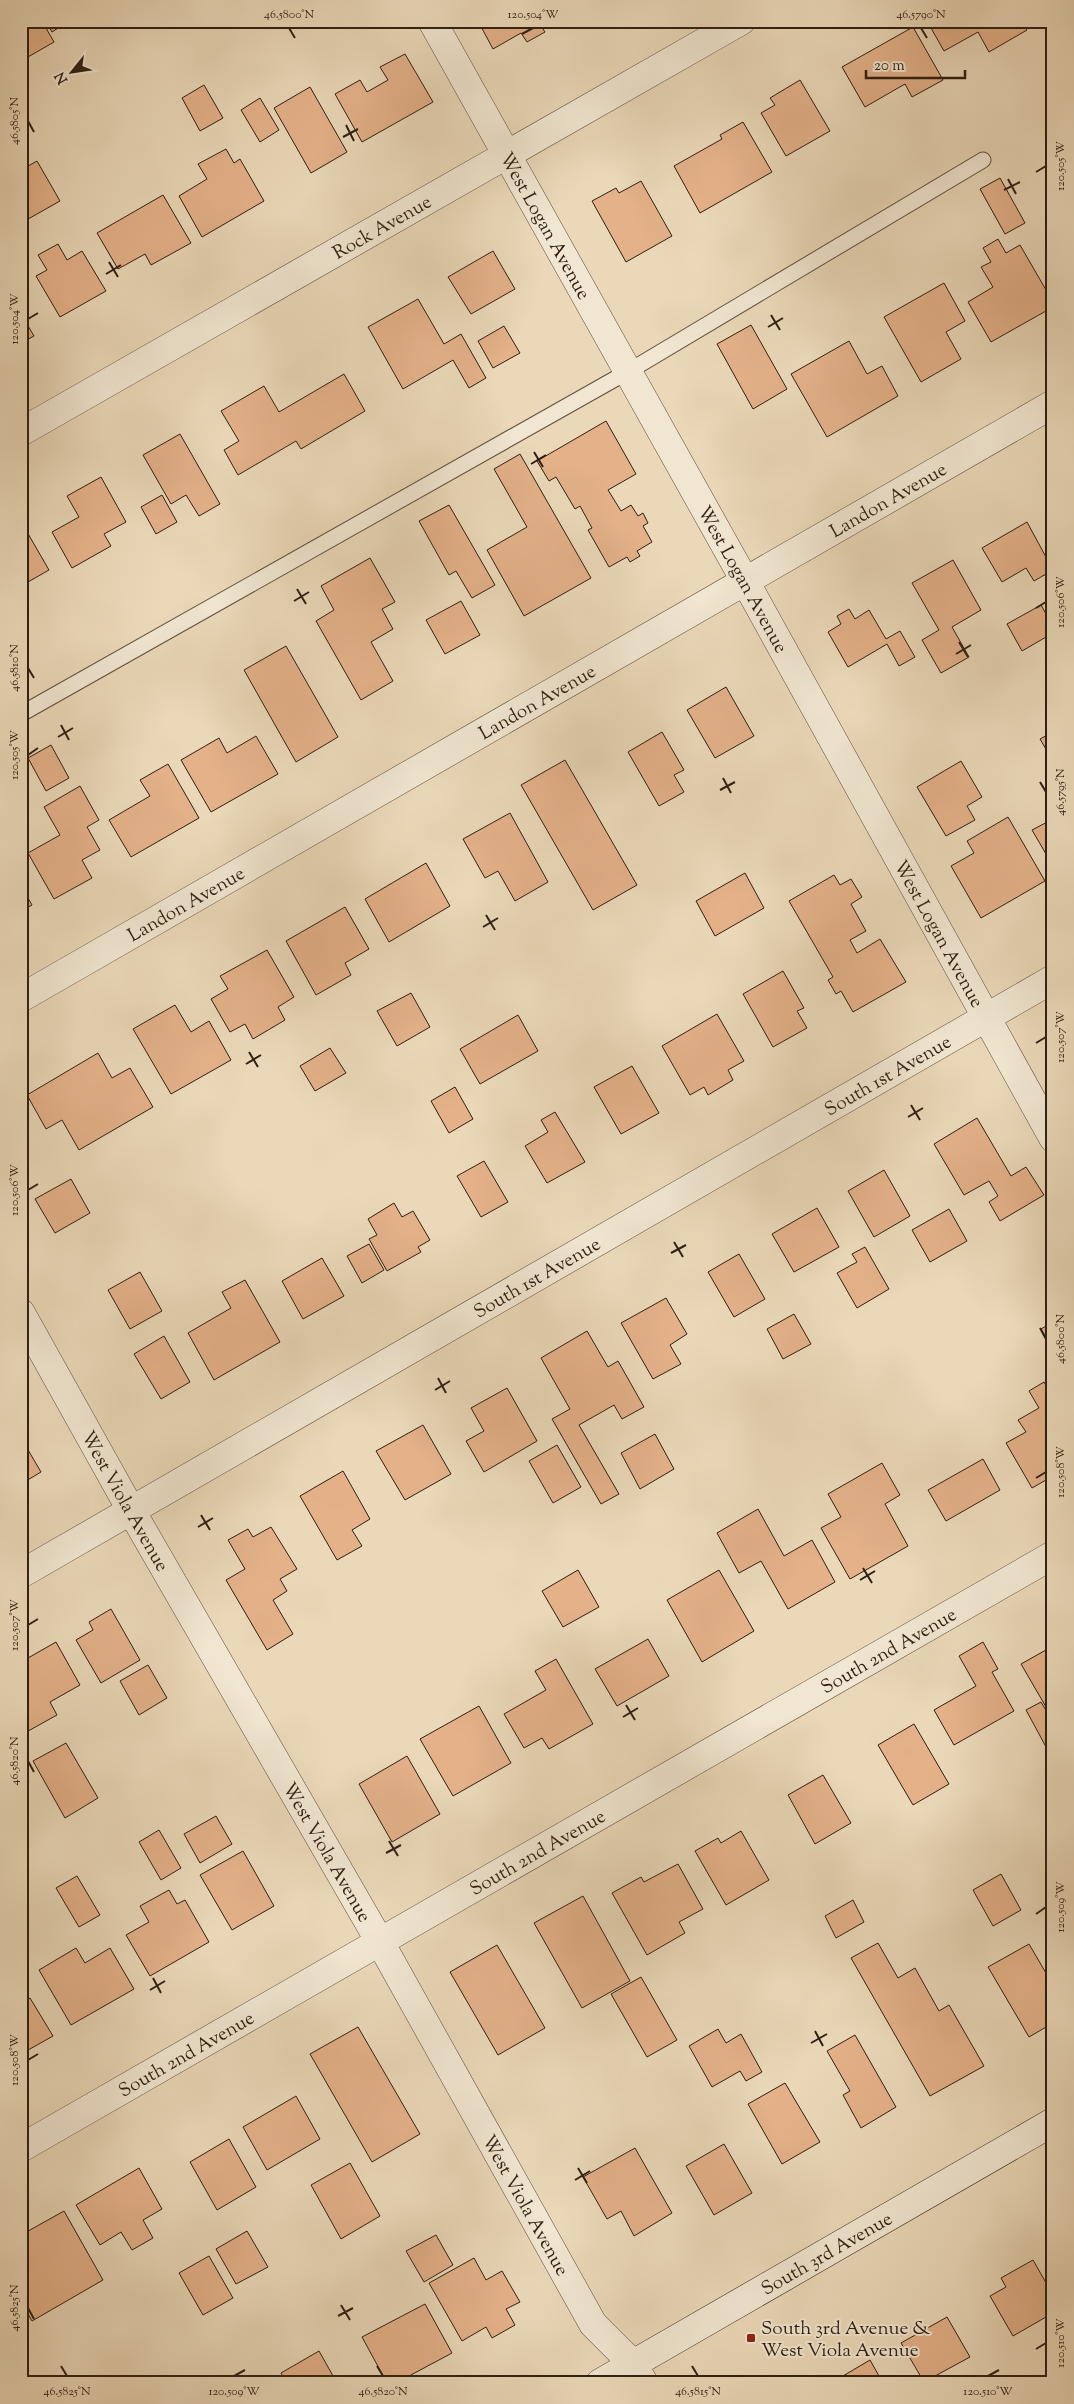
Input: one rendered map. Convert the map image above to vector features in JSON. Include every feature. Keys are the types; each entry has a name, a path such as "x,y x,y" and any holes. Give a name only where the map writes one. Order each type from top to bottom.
{"street":[{"name":"West Logan Avenue","path":"432,21 1053,1138"},
{"name":"Rock Avenue","path":"21,432 741,21"},
{"name":"Landon Avenue","path":"21,998 1053,404"},
{"name":"South 1st Avenue","path":"21,1574 132,1512 1053,979"},
{"name":"West Viola Avenue","path":"21,1313 132,1512 380,1942 593,2324 639,2373"},
{"name":"South 2nd Avenue","path":"21,2148 1053,1555"},
{"name":"South 3rd Avenue","path":"600,2383 639,2373 1053,2122"}],"lane":[{"path":"21,714 628,371 983,160"}],"building":[{"path":"21,21 42,21 54,42 21,61"},
{"path":"46,21 69,21 52,32"},
{"path":"478,21 538,21 545,32 527,42 521,33 493,49"},
{"path":"927,21 1022,21 1027,30 989,52 978,32 944,51"},
{"path":"913,27 943,80 912,97 905,84 865,107 842,67"},
{"path":"405,54 433,102 362,142 335,94 360,80 367,92 388,80 380,67"},
{"path":"800,80 830,131 786,156 761,113 775,105 770,98"},
{"path":"204,85 223,118 200,131 182,98"},
{"path":"310,87 347,152 311,173 274,108"},
{"path":"260,98 279,130 260,142 241,110"},
{"path":"743,122 772,172 700,213 674,166 722,139 720,135"},
{"path":"226,149 234,163 240,159 264,201 202,237 179,196 207,179 198,164"},
{"path":"37,161 60,201 21,223 21,170"},
{"path":"1000,178 1025,223 1005,234 980,189"},
{"path":"641,181 672,236 626,262 592,201 616,188 619,193"},
{"path":"163,195 191,243 151,265 145,254 118,269 97,233"},
{"path":"998,239 1006,253 1020,245 1053,302 1053,307 991,342 968,302 993,287 981,267 991,262 983,248"},
{"path":"58,244 67,260 82,251 106,291 60,317 36,276 47,270 38,255"},
{"path":"493,251 515,289 471,314 448,277"},
{"path":"944,283 965,321 946,332 961,359 921,382 884,317"},
{"path":"418,299 444,344 461,334 486,378 469,388 453,360 403,389 368,327"},
{"path":"21,314 34,336 21,343"},
{"path":"751,325 787,389 753,409 717,344"},
{"path":"504,326 520,353 493,368 478,341"},
{"path":"849,341 867,374 882,366 898,396 827,437 791,374"},
{"path":"344,374 365,411 301,449 296,441 238,475 224,450 239,441 221,411 264,386 279,412"},
{"path":"606,421 636,474 608,490 621,511 631,505 638,516 643,513 648,523 643,526 652,542 637,551 640,556 630,562 627,557 609,567 588,530 592,528 580,506 575,509 556,477 549,481 537,461"},
{"path":"180,434 220,504 199,516 186,495 171,504 143,455"},
{"path":"520,454 591,578 524,616 487,550 527,527 494,469"},
{"path":"101,477 126,522 104,534 111,546 72,568 52,532 79,517 67,496"},
{"path":"162,495 177,522 156,534 141,507"},
{"path":"449,505 495,585 472,598 456,571 449,575 419,521"},
{"path":"1027,522 1053,570 1034,581 1026,568 1002,582 982,548"},
{"path":"23,525 49,570 21,586 21,526"},
{"path":"370,558 395,602 382,609 393,629 371,642 393,681 361,700 316,621 334,610 321,586"},
{"path":"953,560 981,610 952,627 969,657 941,673 922,640 939,630 912,583"},
{"path":"461,601 480,635 445,654 426,620"},
{"path":"1041,605 1053,626 1053,633 1022,651 1007,624"},
{"path":"849,609 855,619 869,610 886,639 900,631 915,657 899,666 887,644 848,667 828,632 841,624 837,616"},
{"path":"286,646 338,737 296,762 244,670"},
{"path":"726,687 754,736 715,758 687,710"},
{"path":"662,732 684,770 674,775 684,792 659,806 628,752"},
{"path":"1053,732 1053,761 1040,739"},
{"path":"256,736 278,774 211,812 181,760 219,738 227,753"},
{"path":"51,745 69,778 46,791 28,758"},
{"path":"565,760 637,885 593,910 521,785"},
{"path":"961,761 982,797 967,806 975,820 946,836 917,787"},
{"path":"168,764 199,818 131,857 109,820 150,796 140,780"},
{"path":"80,786 99,820 87,827 100,850 82,860 92,878 54,899 28,853 60,835 44,807"},
{"path":"510,813 548,882 515,901 498,871 485,878 463,839"},
{"path":"1008,817 1045,881 981,918 951,866 974,853 967,841"},
{"path":"1053,819 1053,866 1032,830"},
{"path":"426,863 450,906 389,942 365,899"},
{"path":"745,873 764,908 715,936 696,901"},
{"path":"834,875 840,885 851,879 862,897 851,904 866,931 850,940 857,953 880,939 906,982 853,1012 841,991 836,994 828,980 833,977 789,901"},
{"path":"21,886 32,905 21,911"},
{"path":"345,907 369,949 345,963 351,975 316,995 286,941"},
{"path":"267,950 294,997 278,1007 285,1020 253,1039 245,1024 230,1032 211,999 228,989 220,976"},
{"path":"783,971 804,1008 797,1011 807,1028 773,1047 743,994"},
{"path":"411,993 430,1027 397,1046 377,1011"},
{"path":"175,1005 191,1032 209,1021 231,1060 171,1094 133,1029"},
{"path":"717,1014 744,1061 728,1070 733,1080 708,1095 704,1087 690,1095 662,1046"},
{"path":"518,1015 538,1051 480,1084 460,1049"},
{"path":"330,1048 346,1073 315,1091 300,1066"},
{"path":"98,1053 112,1078 130,1068 153,1107 79,1150 62,1120 46,1129 27,1095"},
{"path":"632,1066 659,1113 621,1134 594,1087"},
{"path":"455,1087 473,1119 449,1133 431,1101"},
{"path":"555,1112 585,1162 547,1183 525,1146 548,1132 541,1120"},
{"path":"977,1118 1011,1176 1026,1167 1044,1195 1000,1221 989,1202 998,1196 989,1181 964,1195 934,1144"},
{"path":"484,1161 508,1202 481,1217 457,1176"},
{"path":"884,1170 910,1216 874,1237 848,1191"},
{"path":"71,1179 90,1213 55,1233 35,1199"},
{"path":"394,1203 402,1217 413,1211 430,1240 418,1247 421,1252 387,1271 369,1239 377,1235 368,1219"},
{"path":"817,1208 839,1247 794,1272 772,1234"},
{"path":"949,1209 967,1241 930,1262 912,1230"},
{"path":"369,1244 384,1270 362,1283 347,1256"},
{"path":"865,1247 889,1289 857,1308 837,1273 857,1262 852,1254"},
{"path":"739,1254 765,1299 734,1317 708,1272"},
{"path":"322,1258 344,1296 303,1319 282,1281"},
{"path":"140,1272 162,1311 130,1329 108,1290"},
{"path":"245,1280 280,1342 214,1380 188,1333 231,1308 222,1292"},
{"path":"666,1298 687,1334 670,1345 681,1364 653,1379 621,1323"},
{"path":"794,1314 811,1344 783,1359 767,1329"},
{"path":"1053,1322 1053,1349 1041,1329"},
{"path":"587,1331 608,1367 618,1361 644,1407 622,1419 614,1405 579,1425 619,1494 601,1504 552,1419 570,1409 541,1358"},
{"path":"164,1336 190,1382 161,1399 134,1354"},
{"path":"1044,1382 1053,1397 1053,1462 1049,1464 1053,1476 1032,1488 1006,1443 1026,1432 1018,1420 1039,1408 1029,1391"},
{"path":"507,1388 537,1441 484,1472 466,1441 484,1431 471,1408"},
{"path":"423,1425 451,1474 405,1500 376,1451"},
{"path":"655,1434 674,1469 640,1489 621,1453"},
{"path":"21,1438 41,1472 21,1484"},
{"path":"557,1445 581,1487 553,1503 529,1461"},
{"path":"983,1459 1000,1490 946,1521 928,1490"},
{"path":"882,1463 900,1495 885,1504 908,1546 850,1579 821,1528 841,1517 828,1494"},
{"path":"343,1471 370,1519 352,1530 362,1546 337,1560 300,1496"},
{"path":"758,1509 784,1556 812,1540 835,1582 788,1609 761,1561 739,1573 717,1533"},
{"path":"271,1527 297,1569 280,1579 287,1591 273,1600 293,1634 267,1650 226,1580 245,1569 228,1540 248,1529 253,1537"},
{"path":"578,1570 599,1607 563,1627 542,1591"},
{"path":"719,1570 754,1631 702,1662 667,1600"},
{"path":"111,1609 140,1660 101,1683 76,1640 93,1630 89,1622"},
{"path":"648,1639 669,1676 617,1706 595,1669"},
{"path":"56,1642 80,1685 50,1702 57,1715 21,1735 21,1662"},
{"path":"983,1642 998,1669 992,1672 1014,1711 954,1745 934,1710 976,1686 959,1656"},
{"path":"1053,1646 1053,1719 1021,1664"},
{"path":"556,1659 593,1724 549,1749 542,1738 524,1748 504,1714 546,1690 535,1671"},
{"path":"148,1665 167,1698 139,1715 120,1681"},
{"path":"1041,1702 1053,1722 1052,1758 1026,1710"},
{"path":"479,1706 511,1763 453,1796 420,1739"},
{"path":"914,1724 949,1784 913,1805 878,1745"},
{"path":"66,1743 98,1798 65,1818 33,1761"},
{"path":"407,1756 440,1814 392,1842 359,1784"},
{"path":"21,1769 29,1782 21,1786"},
{"path":"823,1775 851,1823 815,1844 788,1795"},
{"path":"216,1816 232,1844 200,1863 184,1834"},
{"path":"159,1830 181,1868 161,1880 139,1842"},
{"path":"741,1831 769,1880 726,1905 695,1851 718,1838 721,1843"},
{"path":"243,1851 274,1906 232,1930 200,1875"},
{"path":"678,1864 703,1909 679,1922 685,1933 647,1955 612,1893 641,1877 644,1882"},
{"path":"1001,1874 1021,1910 993,1926 973,1890"},
{"path":"77,1876 100,1915 79,1927 56,1888"},
{"path":"169,1890 177,1904 185,1900 209,1942 150,1976 126,1935 149,1922 140,1906"},
{"path":"583,1896 630,1981 582,2008 534,1923"},
{"path":"853,1900 864,1922 836,1938 825,1916"},
{"path":"878,1943 898,1978 915,1968 939,2011 949,2005 984,2066 930,2096 851,1958"},
{"path":"1029,1944 1053,1985 1053,2023 1029,2037 988,1967"},
{"path":"497,1945 545,2028 498,2055 450,1972"},
{"path":"76,1948 85,1963 110,1948 134,1989 71,2025 39,1970"},
{"path":"641,1977 677,2040 647,2057 611,1994"},
{"path":"30,1998 53,2036 21,2054 21,2003"},
{"path":"358,2027 420,2134 372,2162 310,2054"},
{"path":"718,2029 726,2043 741,2034 762,2072 746,2081 740,2071 712,2087 689,2046"},
{"path":"855,2035 896,2107 861,2128 843,2095 850,2091 827,2051"},
{"path":"785,2083 820,2142 782,2164 748,2104"},
{"path":"296,2096 320,2139 267,2170 243,2127"},
{"path":"229,2139 256,2187 217,2210 190,2162"},
{"path":"724,2144 752,2193 714,2215 686,2166"},
{"path":"635,2148 672,2213 634,2236 621,2211 607,2219 583,2177"},
{"path":"350,2163 380,2216 341,2239 311,2185"},
{"path":"139,2168 162,2209 143,2220 153,2238 132,2250 121,2232 100,2245 76,2205"},
{"path":"64,2211 103,2280 32,2321 21,2302 21,2235"},
{"path":"247,2231 268,2267 236,2284 216,2249"},
{"path":"436,2235 453,2265 424,2282 406,2251"},
{"path":"209,2256 233,2298 203,2315 179,2273"},
{"path":"474,2258 486,2280 502,2271 520,2302 506,2309 515,2325 492,2338 486,2327 462,2341 429,2283"},
{"path":"1033,2260 1053,2295 1053,2313 1013,2336 990,2296 1006,2287 1001,2278"},
{"path":"425,2304 452,2353 396,2383 387,2383 362,2337"},
{"path":"947,2317 970,2357 924,2382 901,2343"},
{"path":"319,2351 337,2383 286,2383 281,2373"},
{"path":"870,2360 883,2383 831,2383"}],"place":[{"name":"South 3rd Avenue & West Viola Avenue","path":"751,2338"}]}
